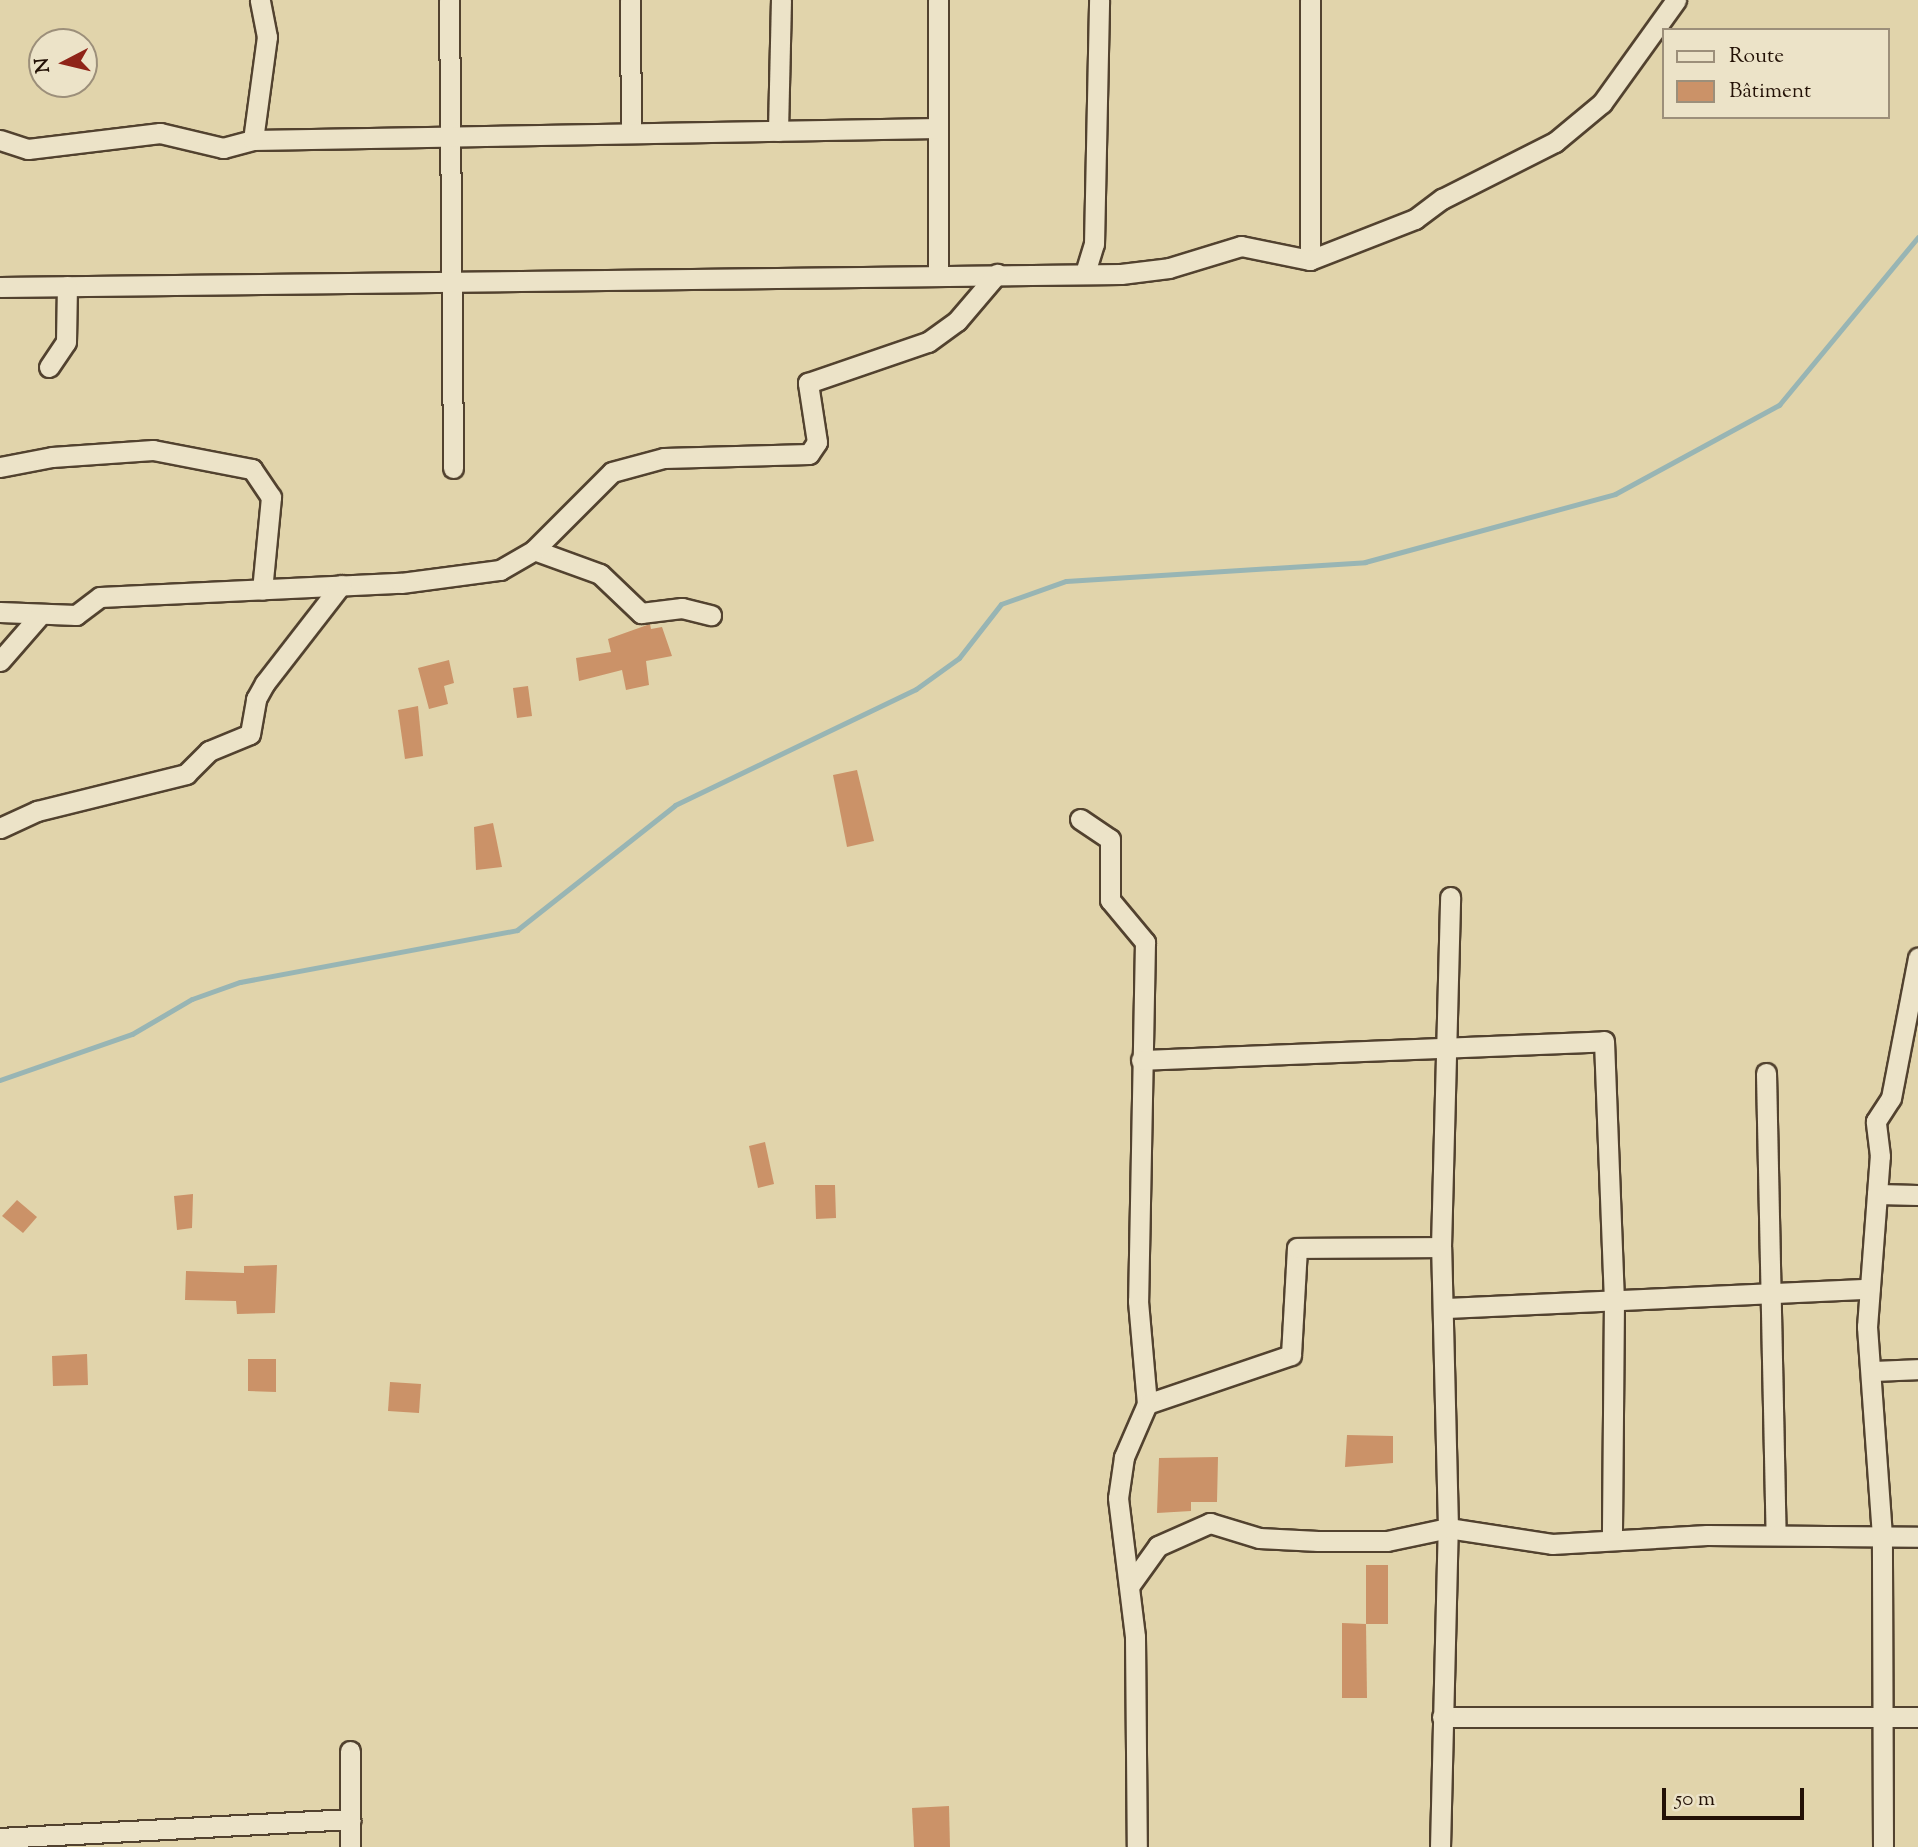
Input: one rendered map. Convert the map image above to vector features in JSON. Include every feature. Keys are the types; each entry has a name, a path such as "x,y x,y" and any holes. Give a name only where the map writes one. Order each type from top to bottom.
{"street":[{"path":"253,141 267,37 260,0"},
{"path":"449,0 453,467"},
{"path":"629,0 631,134"},
{"path":"778,131 781,0"},
{"path":"938,0 939,275"},
{"path":"1085,273 1094,244 1100,0"},
{"path":"1310,0 1310,260"},
{"path":"0,287 1085,273 1169,268 1241,246 1310,260 1415,219 1442,199 1555,142 1602,103 1676,0"},
{"path":"0,139 28,149 141,132 208,148 253,141 938,128"},
{"path":"0,612 76,614 100,597 479,576 511,566 534,550 591,487 632,465 809,454 817,442 808,383 904,355 928,342 957,321 997,274"},
{"path":"49,367 66,342 67,286"},
{"path":"0,467 52,457 153,450 252,470 271,497 262,590"},
{"path":"534,550 600,574 641,613 682,608 711,615"},
{"path":"0,828 37,811 186,774 209,751 250,734 256,699 265,683 341,585"},
{"path":"0,661 41,614"},
{"path":"1080,819 1110,839 1110,900 1145,942 1138,1301 1147,1404 1124,1457 1118,1498 1130,1585 1137,1847"},
{"path":"1440,1847 1448,1528 1445,1308 1441,1247 1451,897"},
{"path":"1883,1847 1882,1536 1871,1371 1870,1289 1877,1194 1876,1121 1891,1098 1918,958"},
{"path":"1141,1060 1448,1044 1604,1041 1614,1300 1612,1541"},
{"path":"1766,1073 1776,1535"},
{"path":"1877,1194 1918,1195"},
{"path":"1147,1404 1291,1355 1297,1248 1441,1247"},
{"path":"1445,1308 1870,1289"},
{"path":"1871,1371 1918,1369"},
{"path":"1130,1585 1158,1546 1210,1523 1259,1538 1318,1541 1387,1541 1448,1528 1552,1544 1776,1535 1918,1537"},
{"path":"1442,1717 1918,1717"},
{"path":"350,1751 350,1847"},
{"path":"0,1838 350,1819"}],"building":[{"path":"650,624 651,629 662,627 672,656 646,661 649,685 626,690 622,670 579,681 576,658 611,652 608,639"},
{"path":"449,660 454,683 444,686 448,704 429,709 418,668"},
{"path":"528,686 532,716 517,718 513,688"},
{"path":"418,706 423,756 405,759 398,710"},
{"path":"857,770 874,841 847,847 833,775"},
{"path":"493,823 502,867 476,870 474,827"},
{"path":"765,1142 774,1184 758,1188 749,1146"},
{"path":"815,1185 835,1185 836,1218 816,1219"},
{"path":"193,1194 192,1228 177,1230 174,1196"},
{"path":"17,1200 37,1217 23,1233 2,1216"},
{"path":"277,1265 275,1313 237,1314 236,1301 185,1300 186,1271 244,1273 244,1266"},
{"path":"87,1354 88,1385 53,1386 52,1356"},
{"path":"248,1359 276,1359 276,1392 248,1391"},
{"path":"390,1382 421,1384 419,1413 388,1411"},
{"path":"1347,1435 1393,1436 1393,1463 1345,1467"},
{"path":"1218,1457 1217,1502 1191,1502 1191,1511 1157,1513 1159,1458"},
{"path":"1366,1565 1388,1565 1388,1624 1366,1624"},
{"path":"1342,1623 1366,1624 1367,1698 1342,1698"},
{"path":"949,1806 950,1847 914,1847 912,1808"}],"waterway":[{"path":"0,1080 132,1034 192,999 240,982 517,930 675,805 916,689 959,658 1001,604 1066,581 1365,562 1615,494 1779,405 1918,237"}]}
